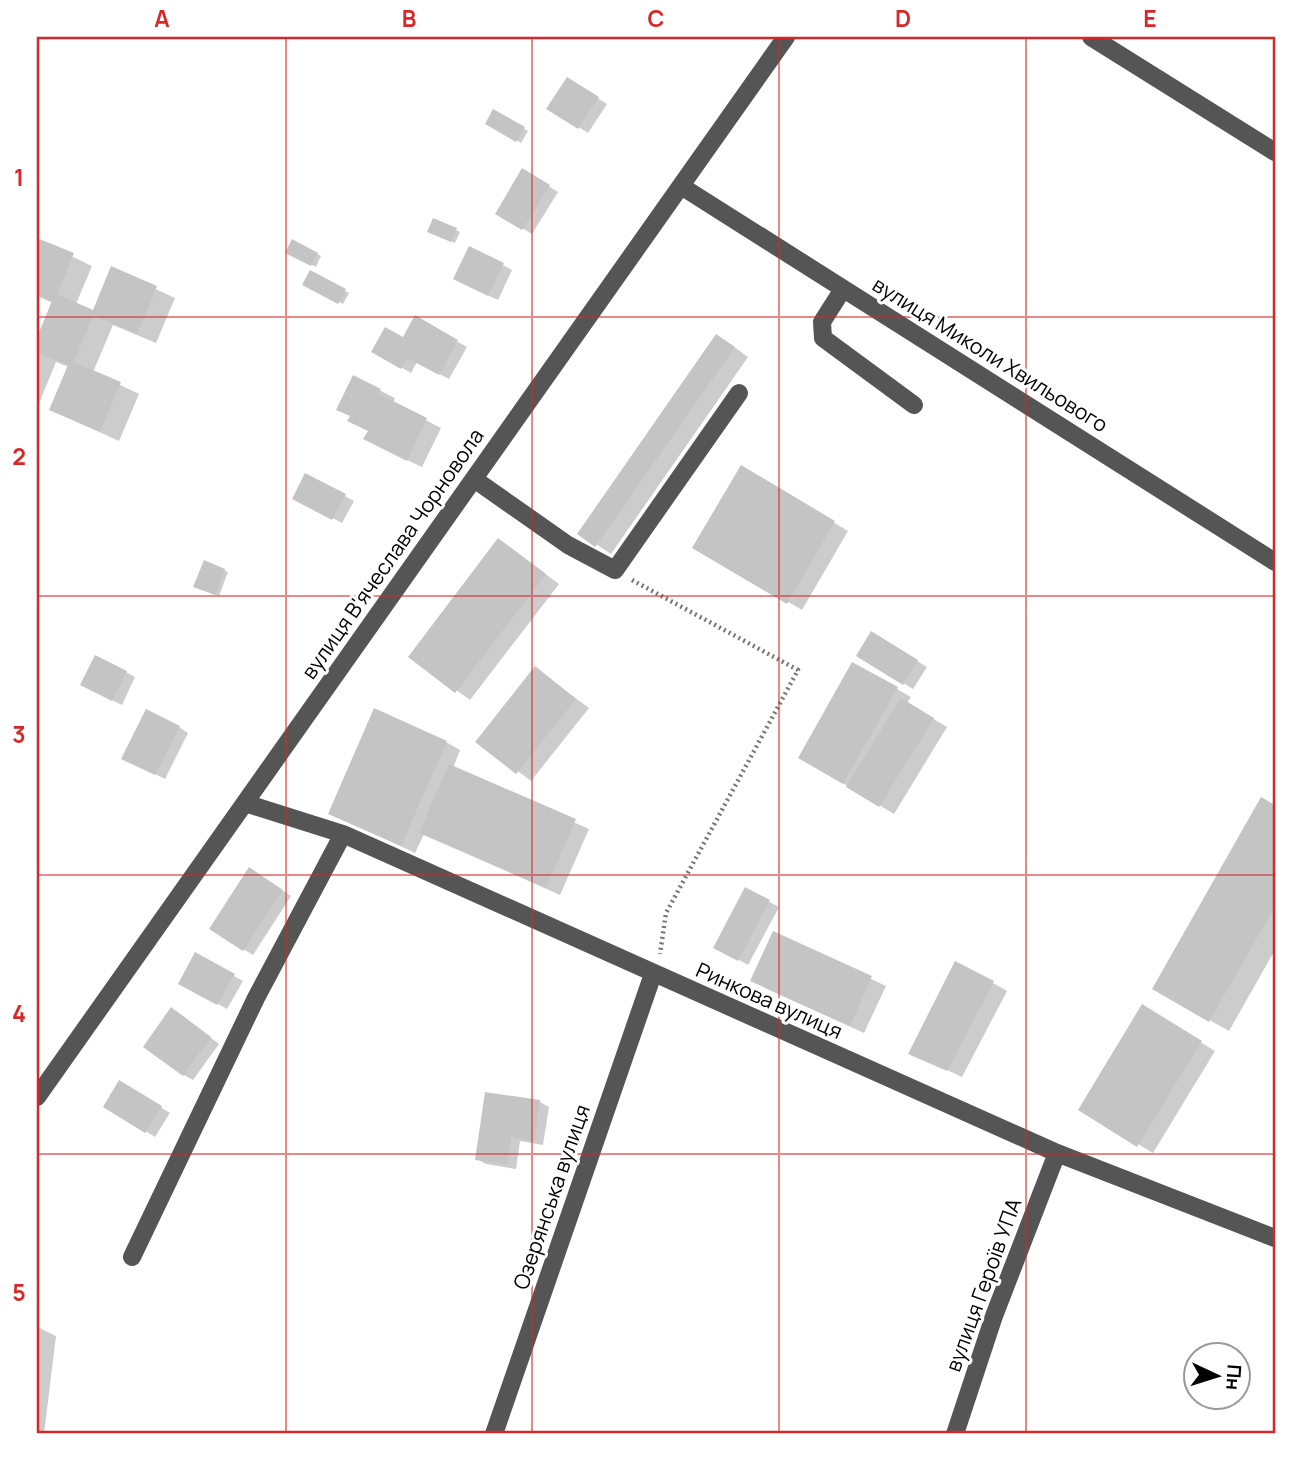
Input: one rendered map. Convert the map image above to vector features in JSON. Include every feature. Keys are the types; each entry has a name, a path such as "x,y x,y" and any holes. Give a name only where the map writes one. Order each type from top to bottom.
{"street":[{"name":"вулиця В'ячеслава Чорновола","path":"37,1097 786,37"},
{"path":"1091,37 1275,152"},
{"name":"вулиця Миколи Хвильового","path":"681,186 1275,562"},
{"path":"843,289 822,322 823,338 914,405"},
{"path":"474,479 568,545 615,570 739,393"},
{"name":"Ринкова вулиця","path":"245,803 343,834 1057,1153 1275,1238"},
{"path":"132,1257 256,998 343,834"},
{"name":"Озерянська вулиця","path":"494,1434 653,974"},
{"name":"вулиця Героїв УПА","path":"955,1434 994,1316 1057,1153"}],"path":[{"path":"615,570 798,670 666,913 660,955 653,974"}],"building":[{"path":"567,77 599,97 578,129 546,109"},
{"path":"493,109 525,127 516,142 485,124"},
{"path":"522,168 550,185 522,230 495,214"},
{"path":"433,218 457,228 451,242 427,232"},
{"path":"37,238 74,253 57,294 93,310 111,266 157,286 137,334 93,315 74,362 121,382 100,432 49,410 68,365 37,352 37,337 52,301 37,295"},
{"path":"292,239 318,253 311,266 285,253"},
{"path":"469,246 504,263 488,296 453,279"},
{"path":"310,270 346,289 338,304 302,285"},
{"path":"415,315 458,340 439,375 407,358 401,369 371,352 385,327 403,337"},
{"path":"716,334 735,347 595,547 577,534"},
{"path":"353,375 381,389 379,394 427,418 407,461 363,439 368,431 347,421 350,416 336,410"},
{"path":"741,465 835,521 787,604 692,548"},
{"path":"305,473 346,494 332,520 292,499"},
{"path":"498,538 546,574 455,693 408,657"},
{"path":"204,560 225,569 215,595 193,587"},
{"path":"871,631 918,660 903,685 856,656"},
{"path":"95,655 127,671 112,701 80,685"},
{"path":"852,662 898,687 843,784 798,758"},
{"path":"535,666 576,699 516,774 475,742"},
{"path":"901,698 934,718 879,807 846,787"},
{"path":"374,708 447,741 401,846 328,814"},
{"path":"146,709 180,726 155,775 121,759"},
{"path":"449,764 576,819 546,888 419,833"},
{"path":"1261,797 1275,805 1275,906 1209,1022 1152,989"},
{"path":"249,867 283,890 243,951 209,929"},
{"path":"745,887 770,900 738,961 713,948"},
{"path":"773,931 872,976 850,1026 750,981"},
{"path":"195,952 235,974 217,1005 178,984"},
{"path":"955,961 994,981 947,1071 908,1054"},
{"path":"1142,1004 1202,1041 1137,1147 1078,1110"},
{"path":"171,1007 211,1037 183,1076 143,1047"},
{"path":"119,1080 162,1106 145,1133 103,1107"},
{"path":"485,1092 540,1100 534,1141 511,1137 507,1164 475,1160"}]}
